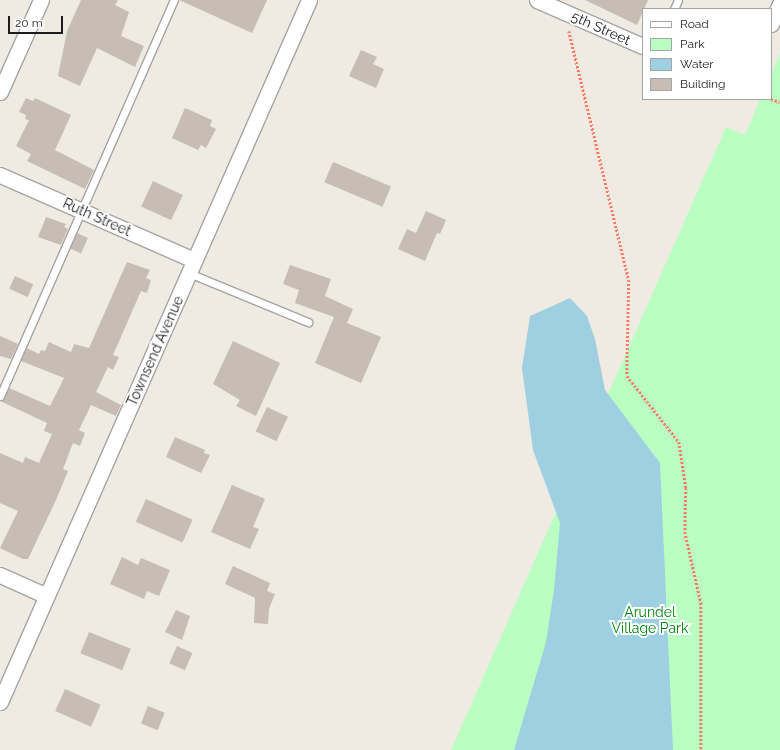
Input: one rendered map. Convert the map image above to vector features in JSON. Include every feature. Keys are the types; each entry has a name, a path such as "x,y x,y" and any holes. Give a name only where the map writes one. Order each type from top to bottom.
{"street":[{"path":"0,92 41,0"},
{"name":"Townsend Avenue","path":"0,702 309,0"},
{"name":"5th Street","path":"538,0 567,6 642,45"},
{"path":"772,22 780,4"},
{"name":"Ruth Street","path":"0,174 82,210 192,267"},
{"path":"0,575 46,596"}],"lane":[{"path":"0,396 174,0"},
{"path":"192,267 308,322"}],"path":[{"path":"567,6 630,280 627,376 679,442 686,488 685,532 700,603 701,750"}],"green space":[{"name":"Arundel Village Park","path":"780,53 780,750 451,750 726,127 745,135 760,100 772,100 772,72"}],"water":[{"path":"570,298 587,316 595,339 605,390 660,463 673,750 514,750 546,642 554,590 560,523 533,450 522,368 530,316"}],"building":[{"path":"81,0 118,0 115,5 129,12 121,36 144,46 135,67 97,48 80,86 58,76 67,31"},
{"path":"179,0 267,0 252,33"},
{"path":"585,0 648,0 644,8 642,8 642,14 637,25"},
{"path":"361,50 377,57 373,64 384,69 376,88 349,76"},
{"path":"26,98 33,101 35,98 71,115 55,150 94,170 85,189 27,161 31,154 16,146 29,120 25,119 26,115 19,112"},
{"path":"185,108 212,120 210,126 216,129 206,148 201,145 198,150 172,138"},
{"path":"333,162 391,187 382,207 324,182"},
{"path":"153,181 183,195 171,220 141,206"},
{"path":"426,211 446,220 440,234 437,233 425,261 398,249 407,229 416,233"},
{"path":"46,217 66,224 64,227 68,229 61,245 38,237"},
{"path":"77,233 88,238 81,253 70,249"},
{"path":"127,262 150,270 146,278 151,280 147,293 141,291 113,355 119,357 113,370 108,367 96,392 121,405 116,416 91,405 79,430 85,433 80,446 73,443 63,469 68,471 56,500 28,559 23,559 0,548 18,511 0,503 0,453 23,463 25,457 39,463 52,434 44,431 47,423 0,401 4,398 9,388 50,406 64,378 21,361 27,348 39,354 41,350 45,351 49,342 71,352 74,344 89,348"},
{"path":"290,265 331,279 325,296 353,309 347,323 381,337 361,383 315,363 334,317 295,303 299,290 283,284"},
{"path":"15,276 33,284 28,297 9,289"},
{"path":"0,336 18,344 11,359 0,356"},
{"path":"233,341 280,363 256,416 236,406 240,400 213,384"},
{"path":"267,407 288,417 276,441 256,431"},
{"path":"175,437 205,450 204,453 210,455 201,473 166,457"},
{"path":"232,485 265,499 253,527 259,529 250,549 211,532"},
{"path":"146,499 193,520 182,543 136,522"},
{"path":"122,557 138,565 141,558 170,570 159,596 147,591 144,599 110,584"},
{"path":"233,566 270,583 267,591 275,594 269,609 268,624 254,623 255,598 225,584"},
{"path":"176,610 190,616 182,640 165,632"},
{"path":"89,632 131,649 122,670 80,653"},
{"path":"177,646 193,653 185,670 169,663"},
{"path":"65,689 101,705 91,727 55,711"},
{"path":"148,706 165,713 158,730 141,724"}]}
